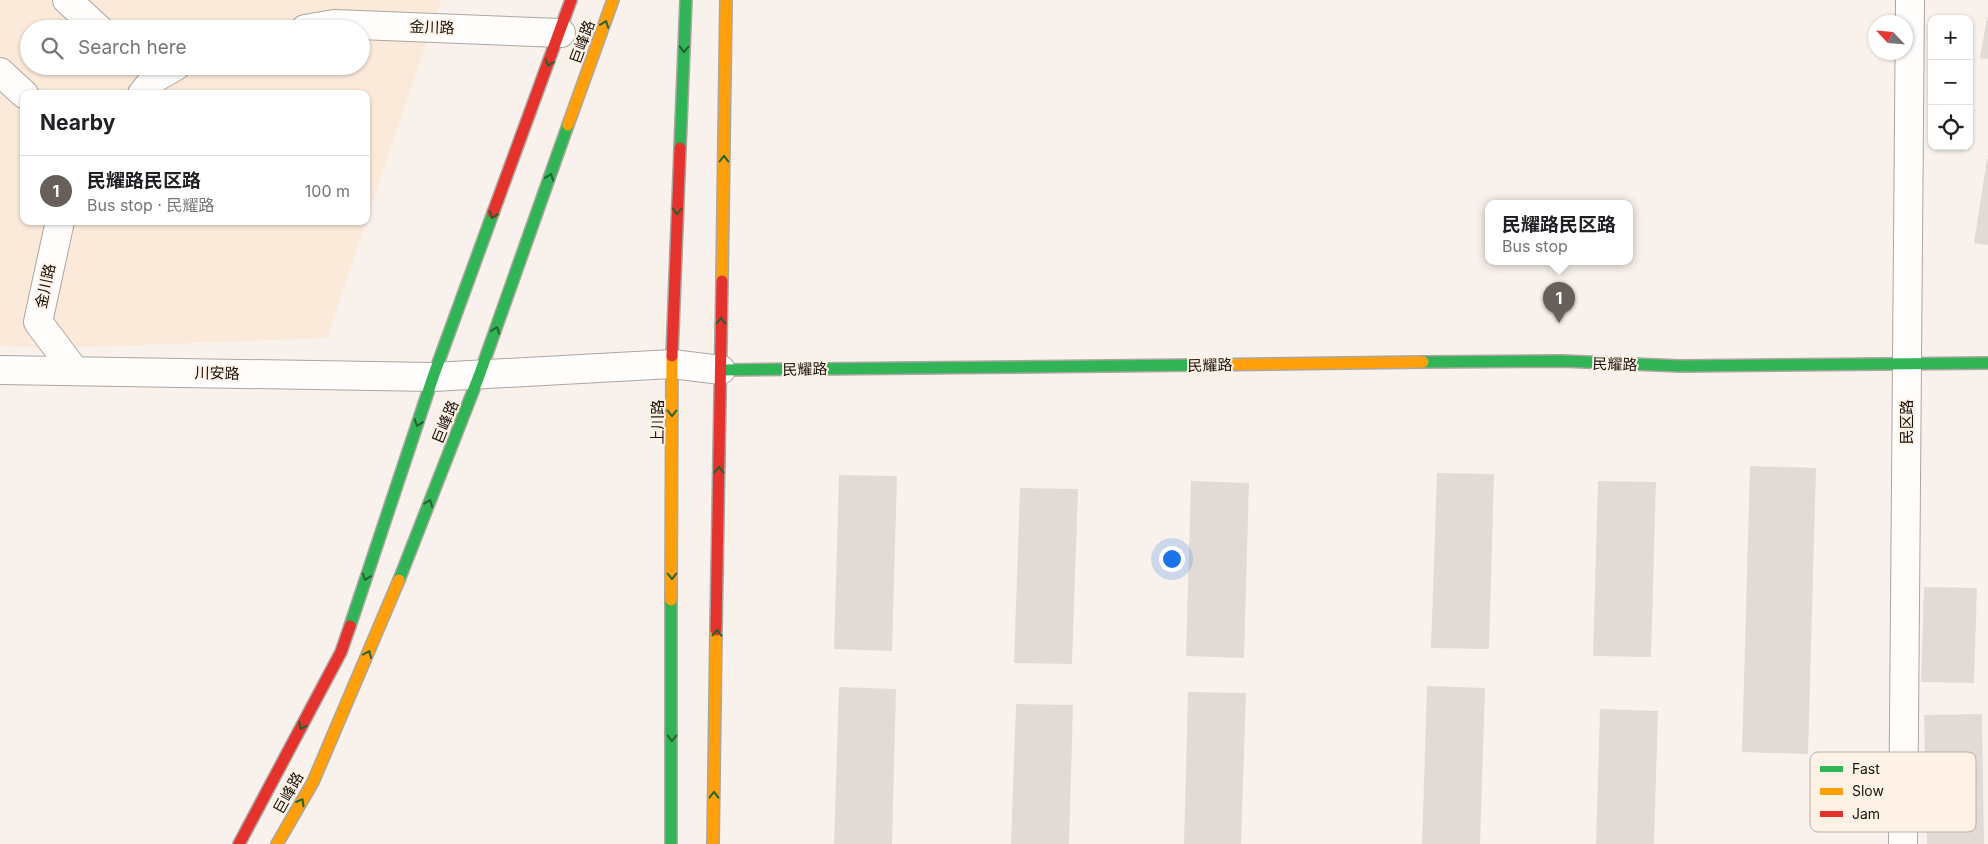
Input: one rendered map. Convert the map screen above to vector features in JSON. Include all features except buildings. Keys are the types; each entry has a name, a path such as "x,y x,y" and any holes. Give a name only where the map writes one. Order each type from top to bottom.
{"street":[{"path":"67,0 90,20"},
{"name":"巨峰路","path":"239,844 341,652 433,377 571,0"},
{"name":"巨峰路","path":"277,844 313,782 388,607 479,376 613,0"},
{"name":"上川路","path":"672,844 672,364 686,0"},
{"path":"713,844 726,0"},
{"name":"民区路","path":"1904,752 1910,0"},
{"name":"金川路","path":"370,25 560,33"},
{"path":"0,72 20,90"},
{"name":"金川路","path":"59,225 38,322 74,370"},
{"name":"民耀路","path":"433,377 672,364 721,370 1552,362 1680,366 1988,363"},
{"name":"川安路","path":"0,370 433,377"}],"shaded area":[{"path":"0,0 441,0 370,211 370,90 20,90 20,225 365,225 327,338 57,348 0,346"}],"traffic: fast":[{"path":"680,148 686,0"},
{"path":"399,580 479,376 568,125"},
{"path":"350,626 433,377 493,213"},
{"path":"1423,362 1562,361 1680,366 1988,363"},
{"path":"721,370 1197,365"},
{"path":"671,600 671,844"}],"traffic: slow":[{"path":"568,125 613,0"},
{"path":"722,281 726,0"},
{"path":"671,600 672,356"},
{"path":"1197,365 1423,362"},
{"path":"277,844 313,782 399,580"},
{"path":"713,844 716,630"}],"traffic: jam":[{"path":"493,213 571,0"},
{"path":"672,356 680,148"},
{"path":"716,630 722,281"},
{"path":"239,844 341,652 350,626"}],"place":[{"name":"民耀路民区路","path":"1559,323"}]}
